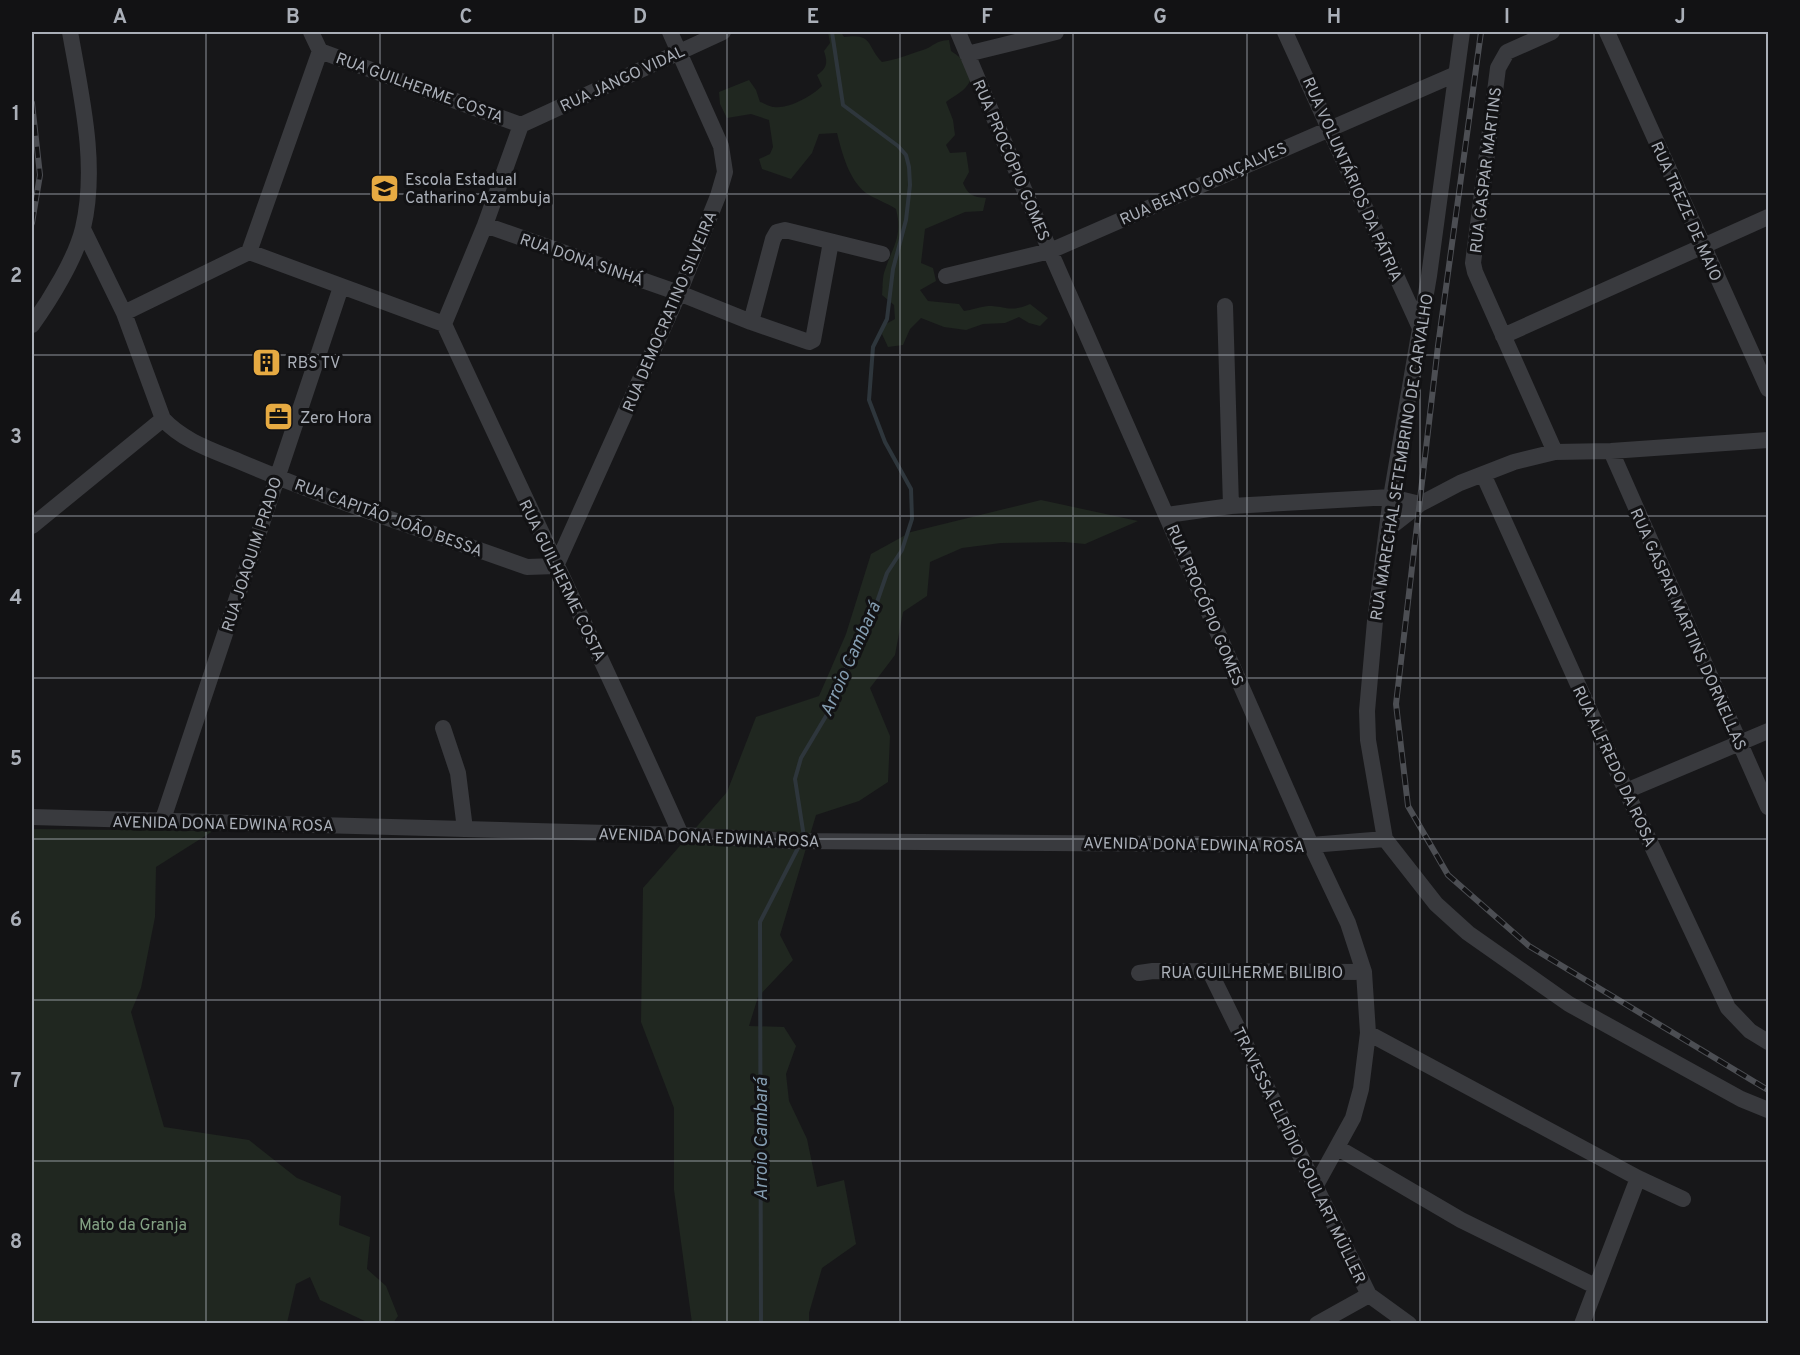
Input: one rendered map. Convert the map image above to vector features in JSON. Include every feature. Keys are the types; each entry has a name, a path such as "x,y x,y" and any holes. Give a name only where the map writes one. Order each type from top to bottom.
{"street":[{"path":"32,325 47,304 64,272 83,229 89,176 85,128 70,32"},
{"name":"RUA GUILHERME COSTA","path":"311,32 320,51 521,125 485,225 444,324 613,683 681,835"},
{"name":"RUA DEMOCRATINO SILVEIRA","path":"556,566 679,293 718,196 725,172 721,146 670,32"},
{"name":"RUA JANGO VIDAL","path":"521,125 723,32"},
{"name":"RUA PROCÓPIO GOMES","path":"958,32 1050,251 1311,845 1348,923 1364,972 1368,1033 1361,1089 1353,1118 1315,1187"},
{"path":"967,54 1056,32"},
{"name":"RUA VOLUNTÁRIOS DA PÁTRIA","path":"1285,32 1420,328"},
{"name":"RUA MARECHAL SETEMBRINO DE CARVALHO","path":"1462,32 1420,328 1391,497 1375,621 1367,711 1371,757 1385,839 1436,904 1468,933 1497,954 1569,1004 1741,1099 1768,1110"},
{"name":"RUA GASPAR MARTINS","path":"1552,32 1507,52 1498,68 1473,263 1555,452"},
{"name":"RUA TREZE DE MAIO","path":"1607,32 1768,389"},
{"name":"RUA GUILHERME COSTA","path":"249,252 320,51"},
{"name":"RUA BENTO GONÇALVES","path":"945,276 1050,251 1456,74"},
{"path":"1503,336 1768,217"},
{"name":"RUA DONA SINHÁ","path":"485,225 679,293 809,342 813,340 831,242"},
{"path":"32,526 163,419 124,313 83,229"},
{"path":"751,322 773,239 777,232 785,230 882,254"},
{"path":"124,313 249,252 444,324"},
{"name":"RUA JOAQUIM PRADO","path":"162,822 340,287"},
{"path":"1225,306 1231,506"},
{"name":"RUA CAPITÃO JOÃO BESSA","path":"163,419 174,431 191,440 277,477 527,567 556,566"},
{"path":"1388,529 1420,504 1460,483 1514,462 1555,452 1611,451 1768,440"},
{"name":"RUA GASPAR MARTINS DORNELLAS","path":"1611,451 1768,807"},
{"name":"RUA ALFREDO DA ROSA","path":"1483,474 1626,790 1728,1008 1750,1031 1768,1042"},
{"path":"1167,515 1231,506 1391,497 1420,504"},
{"path":"443,728 458,773 465,828"},
{"path":"1626,790 1768,730"},
{"name":"AVENIDA DONA EDWINA ROSA","path":"32,817 465,828 816,842 1311,845 1385,839"},
{"name":"TRAVESSA ELPÍDIO GOULART MÜLLER","path":"1210,972 1369,1295 1409,1323"},
{"name":"RUA GUILHERME BILIBIO","path":"1139,973 1364,972"},
{"path":"1368,1033 1638,1178 1683,1199"},
{"path":"1338,1148 1461,1220 1595,1286"},
{"path":"1582,1323 1638,1178"},
{"path":"1317,1323 1369,1295"}],"green space":[{"path":"828,32 841,32 844,37 854,36 865,39 882,62 903,57 940,41 949,40 951,51 968,66 970,82 946,102 953,120 955,135 946,145 950,153 966,152 969,172 963,183 972,195 986,198 983,211 965,212 925,229 921,263 933,268 936,281 920,290 928,301 959,304 964,311 988,306 1017,308 1030,304 1048,318 1040,326 1019,317 1005,323 983,324 966,330 944,327 921,318 910,329 903,345 888,347 882,334 884,325 895,319 894,305 882,295 884,273 898,234 896,209 860,188 847,166 837,133 819,134 812,153 791,179 762,169 759,159 770,154 773,147 769,120 751,114 727,118 720,104 719,92 749,80 760,102 772,107 793,104 812,94 822,86 817,75 826,65 824,51 830,43"},
{"path":"1041,500 1138,521 1085,544 1001,543 962,548 930,562 927,596 903,612 895,655 870,688 890,736 888,782 859,801 816,815 780,935 793,960 758,997 749,1026 784,1027 796,1046 786,1074 789,1101 807,1139 817,1187 844,1180 856,1244 822,1268 809,1313 809,1323 692,1323 674,1190 674,1108 641,1022 643,888 727,792 756,717 819,696 846,634 871,554 911,532"},
{"name":"Mato da Granja","path":"32,829 213,831 156,867 155,917 141,988 131,1012 164,1127 249,1140 297,1178 341,1196 339,1225 370,1237 367,1269 386,1286 398,1316 393,1323 369,1323 320,1300 310,1277 296,1284 287,1323 32,1323"}],"waterway":[{"name":"Arroio Cambará","path":"804,837 795,779 801,758 835,701 856,637 876,605 887,573 902,550 912,519 911,489 885,442 869,400 873,347 887,319 893,269 906,220 910,185 909,167 906,155 898,146 843,105 832,32"},
{"name":"Arroio Cambará","path":"761,1324 760,922 799,846"}],"railway":[{"path":"1481,32 1438,346 1396,704 1408,806 1448,875 1529,946 1768,1090"},
{"path":"32,103 40,175 32,223"}],"place":[{"name":"Escola Estadual Catharino Azambuja","path":"384,188"},
{"name":"RBS TV","path":"266,362"},
{"name":"Zero Hora","path":"279,417"}]}
